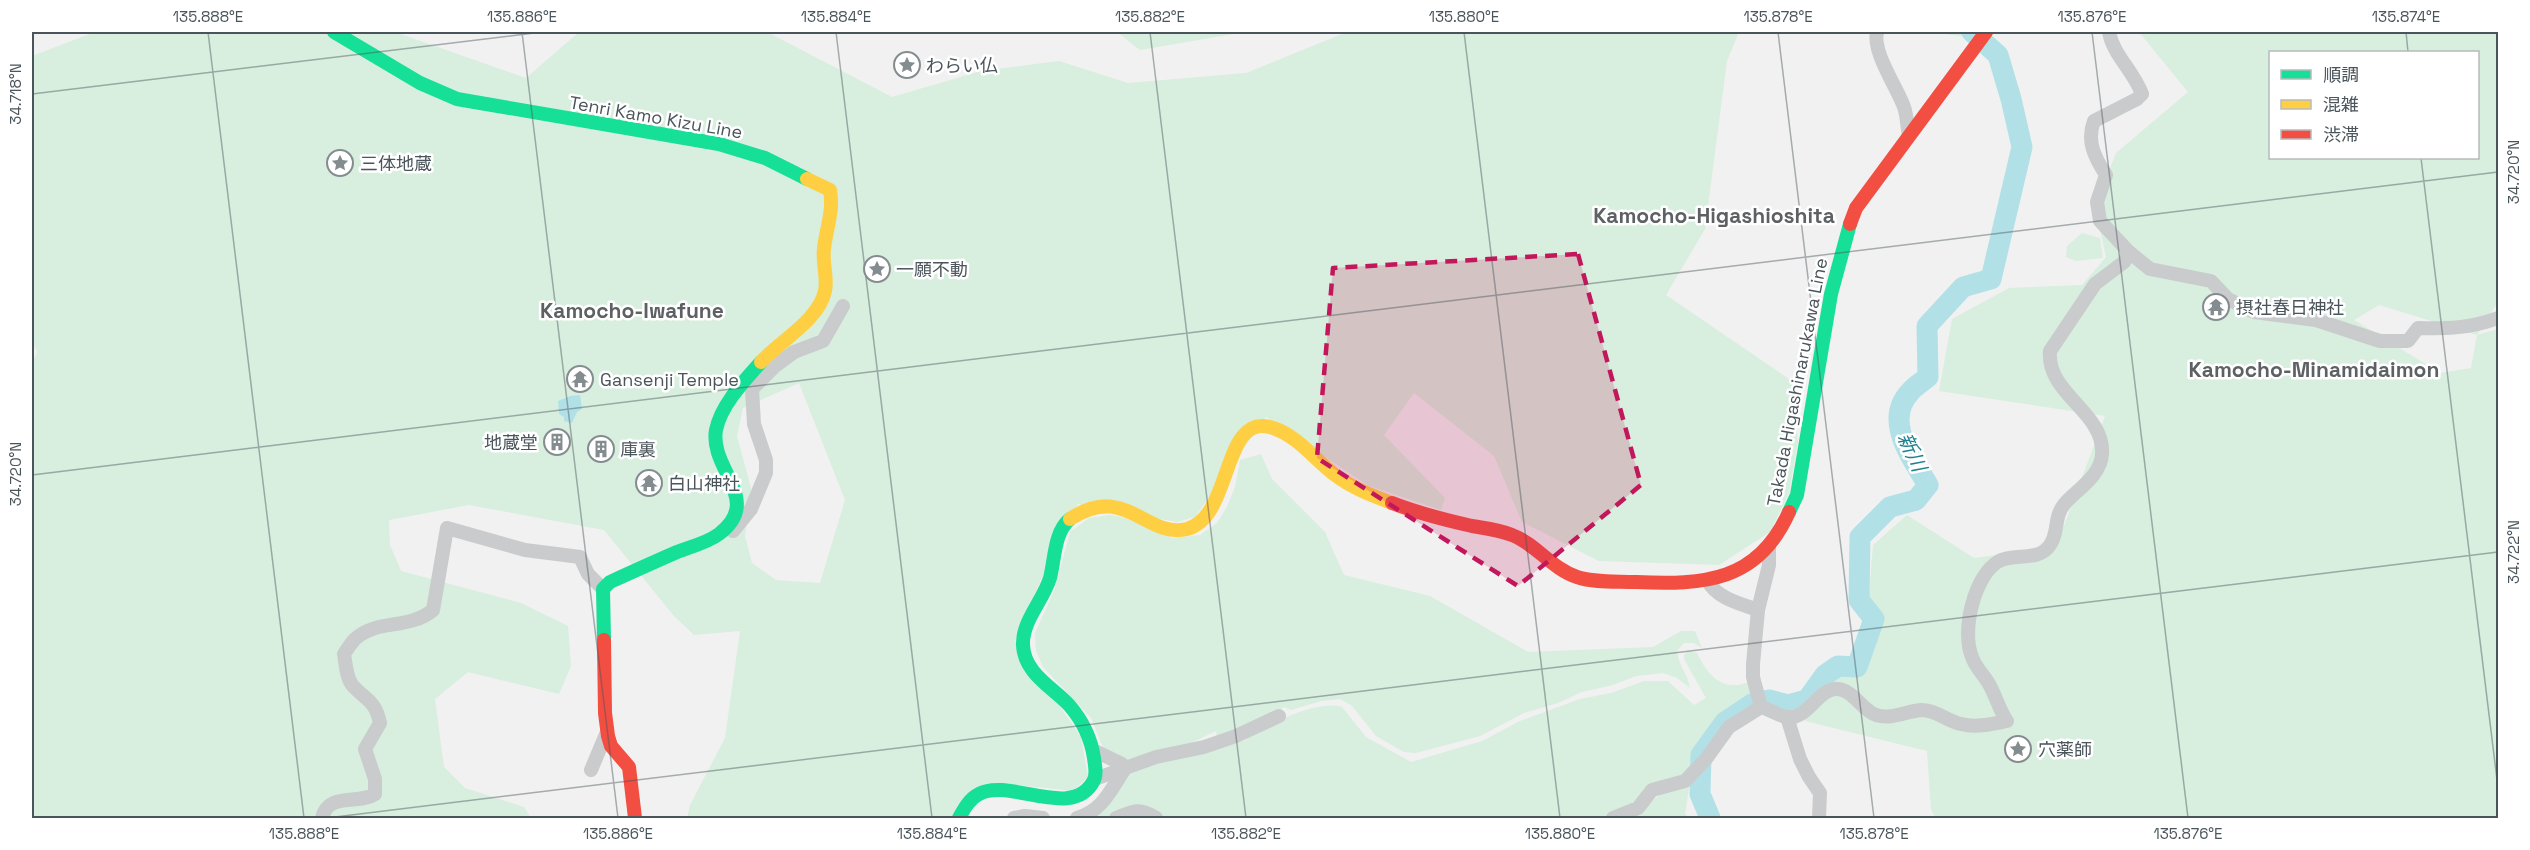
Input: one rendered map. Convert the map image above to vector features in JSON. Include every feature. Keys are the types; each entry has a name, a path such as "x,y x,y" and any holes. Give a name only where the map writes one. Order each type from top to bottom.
{"main road":[{"name":"Tenri Kamo Kizu Line","path":"334,32 402,74 457,99 719,144 765,158 831,190 834,206 824,251 825,294 813,316 757,365 727,405 716,431 716,449 734,483 738,499 735,516 722,532"},
{"name":"Takada Higashinarukawa Line","path":"1095,779 1093,750 1088,733 1074,711 1023,657 1022,642 1026,628 1044,597 1056,546 1064,524 1082,511 1097,506 1128,510 1158,525 1177,530 1189,529 1200,524 1212,513 1220,498 1233,449 1239,438 1252,429 1265,426 1284,433 1342,481 1364,492 1429,516 1511,534 1561,570 1577,577 1654,584 1691,584 1708,581 1743,568 1756,560 1788,519 1797,495 1831,294 1845,236 1856,208 1985,33"},
{"path":"635,819 629,767 611,746 607,732 604,690 603,590 610,582 722,532"},
{"path":"959,819 969,801 984,791 1030,793 1066,800 1076,798 1086,792 1095,779"}],"street":[{"path":"1877,32 1880,52 1905,109 1909,135"},
{"path":"2109,32 2111,41 2138,81 2142,94 2137,99 2094,121 2091,130 2093,151 2106,175 2097,202 2100,221 2129,252 2150,269 2197,276 2211,281 2228,299 2254,312 2316,320 2380,341 2408,341 2418,328 2474,327 2499,318"},
{"path":"1761,707 1787,717 1801,713 1828,690 1839,689 1875,715 1891,717 1921,710 1933,712 1960,724 1982,726 2007,721 1971,657 1969,639 1971,609 1981,582 1999,561 2040,554 2050,545 2060,508 2096,473 2103,456 2102,441 2097,429 2068,396 2053,371 2049,361 2050,351 2095,284 2124,262 2129,252"},
{"path":"722,532 733,532 751,509 766,473 765,460 753,417 752,389 794,352 823,341 843,306"},
{"path":"322,819 324,810 332,803 367,799 375,794 375,779 365,749 381,723 378,710 365,695 352,685 344,654 355,638 383,626 408,623 423,618 433,610 447,528 525,550 580,557 588,574 603,590"},
{"path":"1761,707 1753,664 1758,610 1769,565 1769,546"},
{"path":"1708,581 1712,588 1733,601 1758,610"},
{"path":"1613,819 1638,808 1652,790 1685,781 1729,727 1761,707"},
{"path":"1095,779 1156,757 1215,743 1279,716"},
{"path":"1787,717 1800,759 1809,777 1821,793 1819,819"},
{"path":"591,770 607,732"},
{"path":"1077,819 1097,809 1109,796 1124,770 1122,764 1093,750"},
{"path":"1116,819 1133,812 1144,811 1156,819"},
{"path":"1020,818 1043,819"}],"highlighted area":[{"path":"1578,254 1641,485 1518,586 1317,458 1333,268"}],"green space":[{"path":"95,32 395,32 526,78 579,32 767,32 892,97 981,71 1059,61 1128,83 1246,73 1347,32 1739,32 1727,61 1705,229 1666,295 1792,381 1798,442 1789,493 1770,532 1719,565 1599,561 1522,522 1494,456 1414,393 1384,435 1445,498 1441,510 1367,485 1266,417 1195,517 1177,522 1078,504 1043,575 1015,641 1081,737 1088,777 1073,791 1001,783 950,818 687,818 690,805 725,738 740,631 694,635 674,616 604,530 469,505 389,520 390,545 401,571 521,603 568,626 571,666 559,694 468,672 435,699 444,767 465,788 524,807 531,818 32,818 32,364 37,352 32,341 32,56","holes":["799,383 845,500 820,583 776,580 752,563 745,536 751,488 737,436 743,408"]},
{"path":"1117,32 1245,32 1140,50"},
{"path":"1931,32 1979,32 1973,41 1966,37"},
{"path":"2139,32 2498,32 2498,302 2477,335 2498,329 2498,818 1936,818 1931,810 1927,751 1805,721 1830,671 1863,671 1873,545 1907,515 1974,558 2056,547 2105,416 1939,391 1952,319 2009,288 2082,285 2106,257 2095,208 2116,153 2188,92","holes":["2379,305 2477,335 2471,368 2440,373 2354,320"]},
{"path":"2082,233 2100,238 2103,258 2076,261 2066,257 2067,246"},
{"path":"1261,454 1272,479 1325,532 1344,575 1430,596 1528,652 1653,647 1681,631 1695,631 1702,648 1694,643 1684,643 1677,651 1690,688 1677,678 1663,673 1636,676 1524,713 1480,736 1416,753 1404,752 1376,736 1352,706 1340,699 1321,701 1291,710 1284,707 1277,713 1217,739 1216,731 1181,748 1132,764 1104,750 1091,718 1043,667 1036,651 1035,633 1054,591 1070,532 1089,518 1110,515 1125,518 1173,538 1200,535 1217,523 1227,507 1235,487 1240,460"},
{"path":"1688,651 1697,653 1708,671 1717,680 1730,685 1751,683 1755,705 1685,777 1605,818 1162,818 1136,807 1107,818 1086,818 1126,775 1172,757 1246,740 1249,734 1270,724 1320,706 1342,707 1366,737 1411,762 1482,741 1520,721 1580,699 1611,693 1644,681 1668,681 1694,705 1706,698 1684,659"},
{"path":"1690,781 1685,814 1689,818 1626,818 1638,813 1663,792"}],"water":[{"path":"580,395 582,409 577,412 572,423 564,421 564,417 559,414 558,401"}],"waterway":[{"name":"新川","path":"1710,818 1700,794 1701,755 1725,722 1752,704 1769,700 1788,705 1807,700 1825,675 1838,666 1857,667 1874,619 1859,600 1860,537 1890,507 1916,500 1928,485 1903,439 1899,415 1902,403 1912,390 1928,377 1927,326 1963,287 1991,279 2022,147 1998,55 1972,32"}],"traffic: fast":[{"path":"334,32 420,83 457,99 719,144 765,158 807,179"},
{"path":"1789,512 1797,495 1831,294 1850,224"},
{"path":"604,640 603,589 610,582 709,540 732,521 737,509 736,496 720,458 716,444 716,430 728,403 761,362"},
{"path":"959,818 972,799 992,790 1072,798 1084,792 1094,780 1096,769 1093,751 1082,723 1069,705 1034,672 1028,664 1023,645 1029,619 1050,578 1058,538 1070,519"}],"traffic: slow":[{"path":"761,362 807,321 821,302 825,291 824,254 830,213 830,190 807,179"},
{"path":"1070,519 1089,509 1106,506 1134,514 1172,530 1187,529 1202,520 1213,505 1235,449 1244,434 1256,427 1273,428 1282,432 1298,442 1342,480 1392,503"}],"traffic: jam":[{"path":"1850,224 1856,208 1986,32"},
{"path":"1392,503 1442,519 1512,535 1577,577 1598,581 1661,583 1706,580 1745,566 1762,553 1789,512"},
{"path":"604,640 605,713 608,736 611,746 629,767 635,818"}],"place":[{"name":"わらい仏","path":"907,65"},
{"name":"三体地蔵","path":"340,163"},
{"name":"一願不動","path":"877,269"},
{"name":"摂社春日神社","path":"2216,307"},
{"name":"Gansenji Temple","path":"580,379"},
{"name":"地蔵堂","path":"557,442"},
{"name":"庫裏","path":"601,449"},
{"name":"白山神社","path":"649,483"},
{"name":"穴薬師","path":"2018,749"}],"district":[{"name":"Kamocho-Higashioshita","path":"1714,215"},
{"name":"Kamocho-Iwafune","path":"632,310"},
{"name":"Kamocho-Minamidaimon","path":"2314,369"}]}
